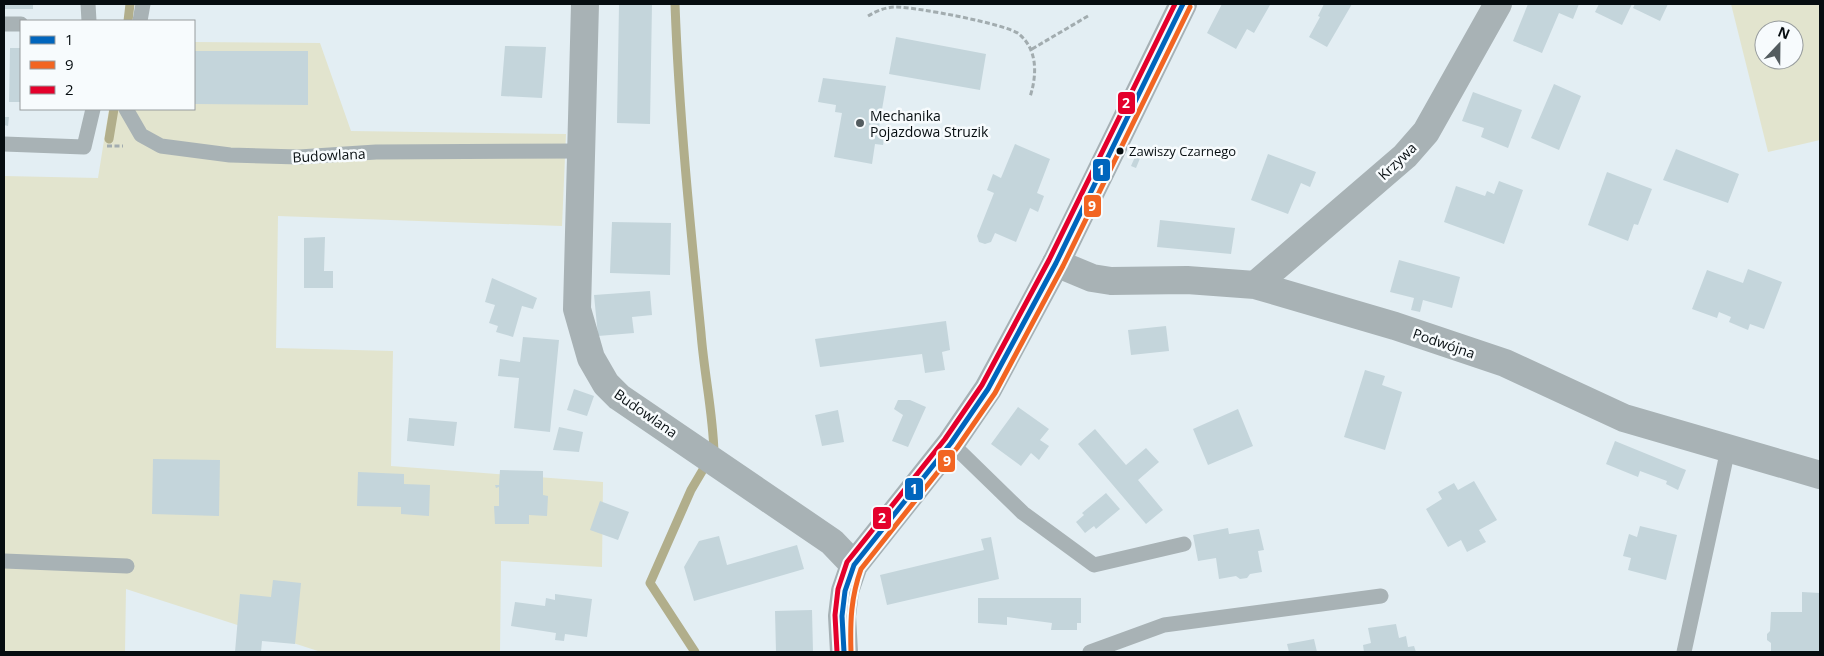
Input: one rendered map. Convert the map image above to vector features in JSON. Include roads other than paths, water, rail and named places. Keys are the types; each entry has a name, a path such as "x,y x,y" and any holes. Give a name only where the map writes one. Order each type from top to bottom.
{"main road":[{"path":"844,652 842,616 845,591 854,565 952,443 988,389 1056,263 1183,4"}],"street":[{"name":"Budowlana","path":"585,4 576,309 591,358 606,384 627,402 832,542 854,565"},
{"name":"Krzywa","path":"1254,284 1406,156 1426,132 1498,4"},
{"name":"Podwójna","path":"1056,263 1092,278 1111,282 1187,280 1254,284 1395,326 1505,363 1624,418 1820,475"}],"lane":[{"path":"88,4 89,20"},
{"path":"140,20 143,4"},
{"path":"4,24 20,24"},
{"path":"4,144 84,146 93,110"},
{"name":"Budowlana","path":"127,110 141,135 162,146 230,155 299,157 376,152 580,151"},
{"path":"952,443 1023,513 1094,565 1184,544"},
{"path":"1684,652 1728,449"},
{"path":"4,561 127,566"},
{"path":"1090,652 1164,625 1380,596"}],"waterway":[{"path":"128,20 130,4"},
{"path":"675,4 685,168 714,453"},
{"path":"109,139 114,110"},
{"path":"695,652 650,583 691,490 704,468"}],"place":[{"name":"Mechanika Pojazdowa Struzik","path":"860,123"},
{"name":"Zawiszy Czarnego","path":"1120,151"}]}
